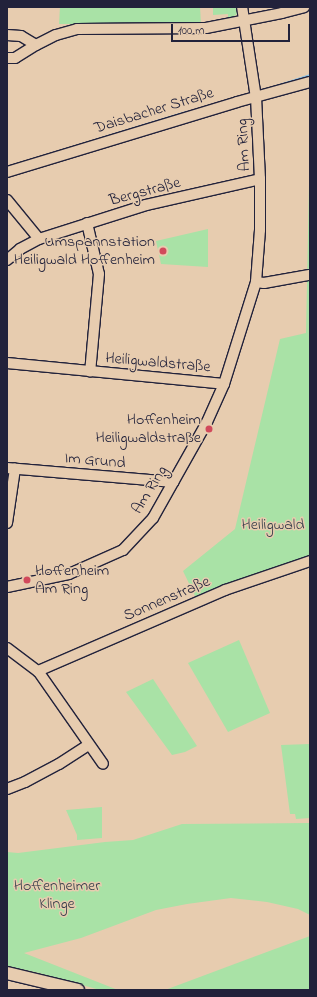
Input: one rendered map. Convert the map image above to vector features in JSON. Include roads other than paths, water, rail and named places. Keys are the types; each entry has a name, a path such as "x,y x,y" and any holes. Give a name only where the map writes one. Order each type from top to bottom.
{"main road":[{"path":"7,973 78,990"}],"street":[{"name":"Am Ring","path":"7,587 70,574 123,550 153,518 207,422 224,384 256,282 260,230 260,179 256,98 242,7"},
{"path":"7,58 15,58 56,35 77,29 206,28 282,13 304,7"},
{"path":"7,35 21,36 36,45"},
{"name":"Daisbacher Straße","path":"7,172 237,102 310,82"},
{"name":"Bergstraße","path":"7,260 20,249 39,238 146,205 260,179"},
{"path":"7,200 39,238"},
{"name":"Heiligwaldstraße","path":"88,223 99,274 90,372"},
{"path":"256,282 264,283 309,275"},
{"name":"Heiligwaldstraße","path":"7,363 224,384"},
{"name":"Im Grund","path":"7,523 11,469 173,482"},
{"name":"Sonnenstraße","path":"38,671 225,590 310,561"},
{"path":"7,648 38,671 102,764"},
{"path":"7,789 26,782 59,764 88,745"}],"waterway":[{"path":"267,89 310,75"},
{"path":"7,167 186,112"}],"place":[{"name":"Umspannstation Heiligwald Hoffenheim","path":"163,251"},
{"name":"Hoffenheim Heiligwaldstraße","path":"209,429"},
{"name":"Hoffenheim Am Ring","path":"27,580"}],"park label":[{"name":"Heiligwald","path":"273,525"},
{"name":"Hoffenheimer Klinge","path":"57,895"}]}
